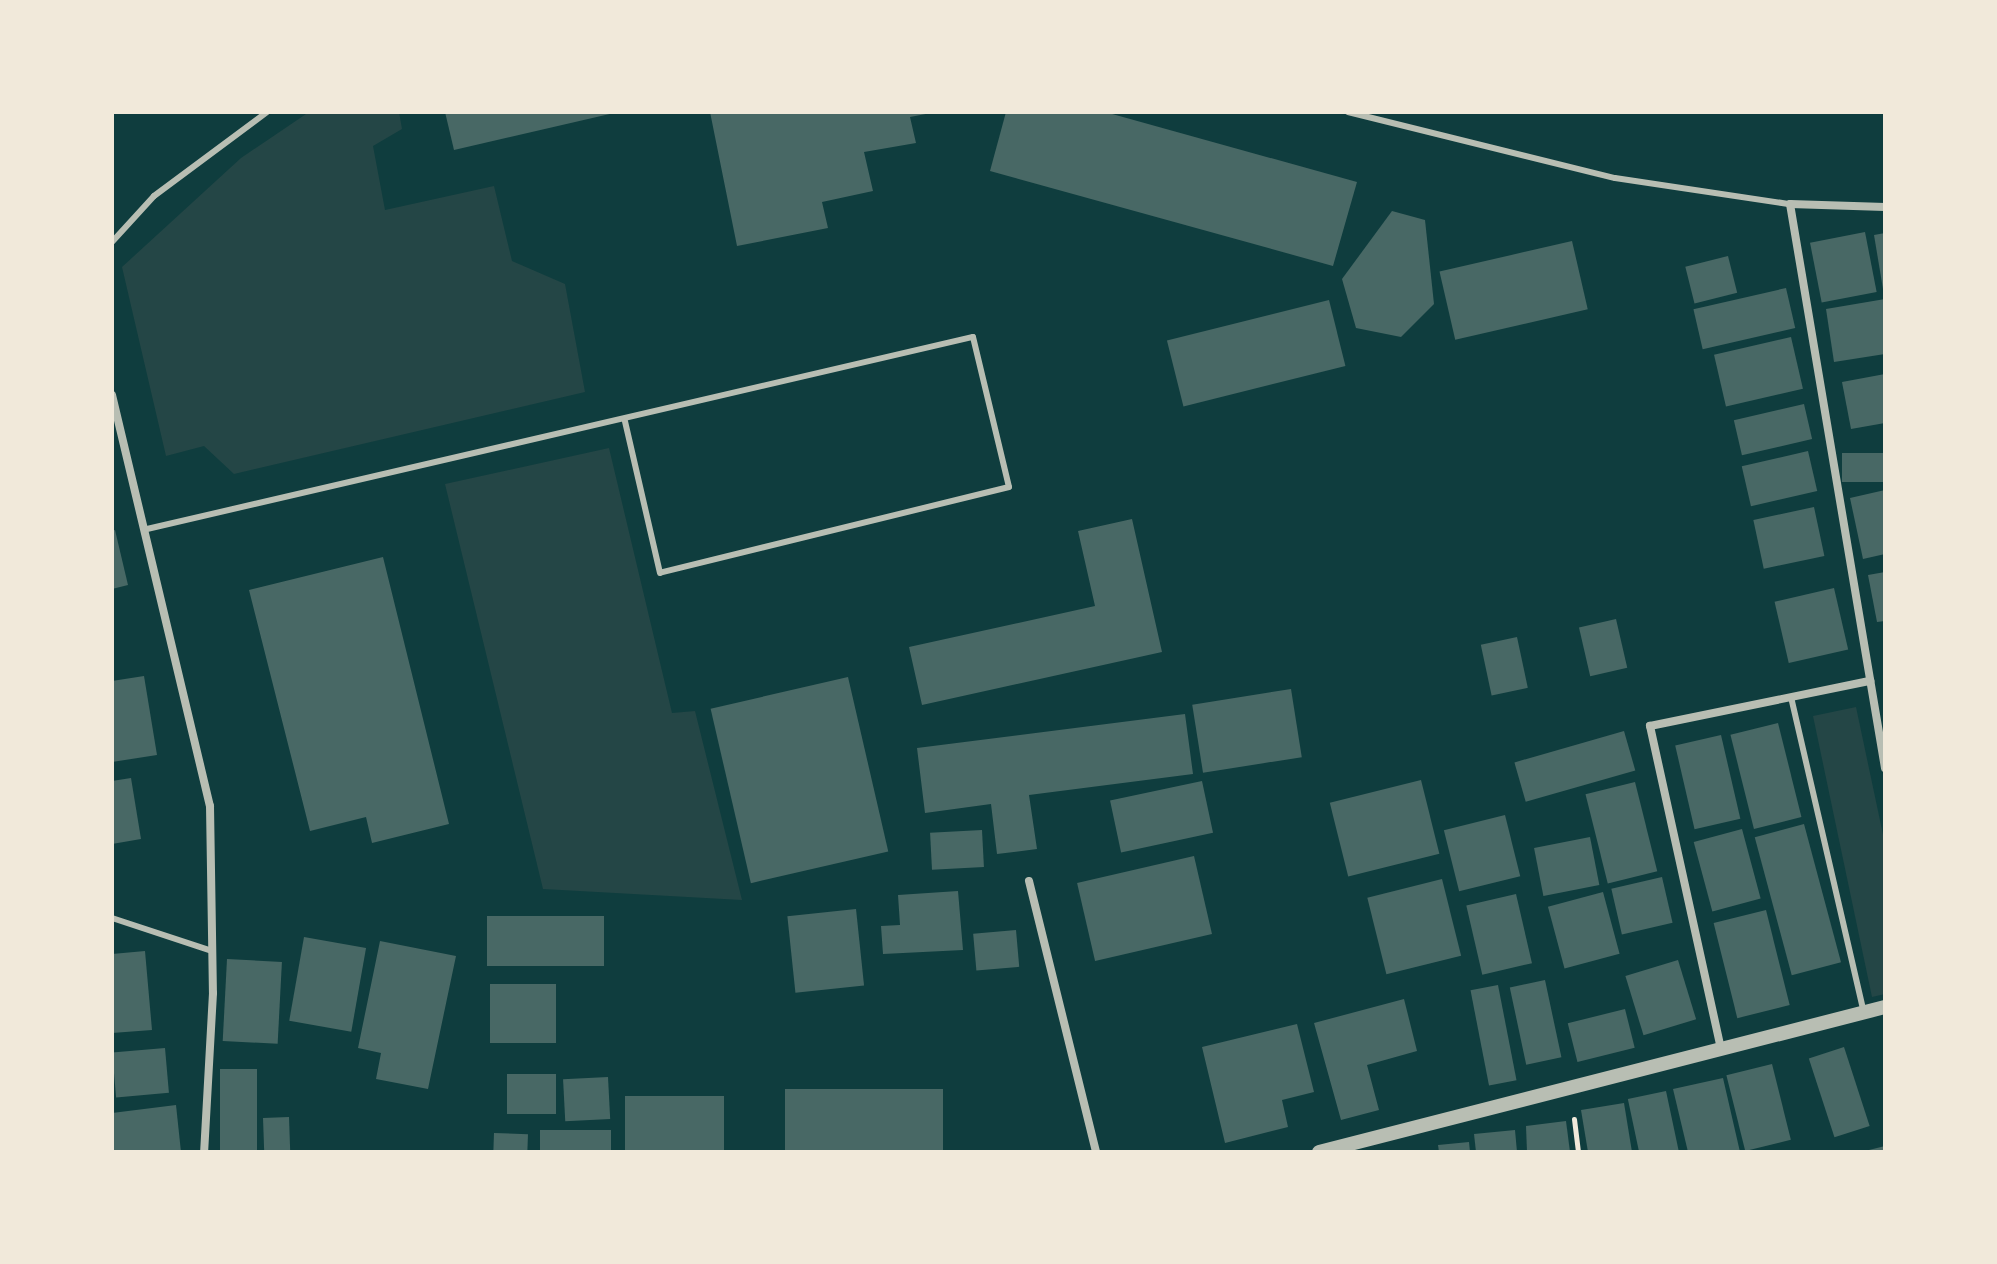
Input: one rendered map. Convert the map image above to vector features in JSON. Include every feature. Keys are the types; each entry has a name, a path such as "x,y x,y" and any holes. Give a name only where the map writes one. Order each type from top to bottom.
{"street":[{"path":"1885,207 1790,204 1885,768"},
{"path":"112,395 147,529 210,806 212,951 204,1152"},
{"path":"1721,1049 1650,726 1870,681"},
{"path":"1029,881 1096,1152"},
{"path":"1319,1152 1885,1007"}],"lane":[{"path":"112,242 154,196 267,112"},
{"path":"1348,112 1615,178 1790,204"},
{"path":"147,529 625,421 973,337 1009,487 660,573 625,421"},
{"path":"1791,697 1864,1012"},
{"path":"112,918 212,951"}],"shaded area":[{"path":"309,112 399,112 402,129 373,146 385,210 494,186 512,261 565,284 585,392 234,474 204,446 166,456 122,267 241,158"},
{"path":"609,448 672,713 695,711 742,900 543,889 445,484"},
{"path":"1856,707 1885,844 1885,994 1872,997 1813,716"}],"building":[{"path":"445,112 614,112 614,113 454,150"},
{"path":"710,112 931,113 910,117 916,143 864,152 873,191 822,202 828,228 737,246"},
{"path":"1006,112 1105,112 1357,182 1333,266 990,171"},
{"path":"1392,211 1425,220 1434,304 1401,337 1356,328 1342,279"},
{"path":"1865,232 1877,292 1822,303 1810,243"},
{"path":"1885,233 1885,289 1883,289 1874,235"},
{"path":"1572,241 1588,309 1455,340 1439,272"},
{"path":"1728,256 1737,293 1695,304 1685,267"},
{"path":"1786,288 1795,328 1703,349 1693,309"},
{"path":"1885,299 1885,354 1834,362 1826,309"},
{"path":"1329,300 1345,366 1183,406 1167,340"},
{"path":"1791,337 1803,389 1726,406 1714,355"},
{"path":"1885,374 1885,423 1851,429 1842,382"},
{"path":"1804,404 1812,439 1742,455 1734,420"},
{"path":"1808,451 1817,491 1751,506 1742,466"},
{"path":"1842,453 1885,453 1885,482 1842,482"},
{"path":"1885,490 1885,554 1863,559 1850,498"},
{"path":"1814,507 1824,556 1764,569 1753,520"},
{"path":"1132,519 1162,652 922,705 909,647 1095,606 1078,531"},
{"path":"115,530 128,585 112,589 112,531"},
{"path":"383,557 449,824 372,843 366,817 310,831 249,590"},
{"path":"1885,572 1885,621 1877,622 1868,575"},
{"path":"1834,588 1848,649 1789,663 1775,602"},
{"path":"1616,619 1627,668 1590,676 1579,628"},
{"path":"1517,637 1528,688 1492,696 1481,645"},
{"path":"144,676 157,755 112,762 112,681"},
{"path":"848,677 888,851 751,883 711,709"},
{"path":"1291,689 1302,757 1203,773 1192,705"},
{"path":"1185,714 1193,774 1029,795 1037,849 997,854 991,804 925,813 917,748"},
{"path":"1778,723 1801,817 1754,829 1730,735"},
{"path":"1624,731 1635,770 1526,802 1514,762"},
{"path":"1721,735 1740,819 1695,829 1675,746"},
{"path":"131,778 141,839 112,844 112,781"},
{"path":"1421,780 1439,854 1348,876 1330,803"},
{"path":"1202,781 1213,833 1121,852 1110,801"},
{"path":"1635,782 1657,871 1608,884 1586,794"},
{"path":"1505,815 1520,876 1459,891 1444,830"},
{"path":"1804,824 1841,962 1792,975 1755,837"},
{"path":"1742,829 1761,899 1712,911 1694,842"},
{"path":"982,830 984,867 932,870 930,833"},
{"path":"1590,837 1599,885 1543,896 1534,848"},
{"path":"1194,856 1212,934 1095,961 1077,883"},
{"path":"1662,877 1673,923 1622,934 1611,889"},
{"path":"1442,879 1461,956 1386,974 1367,898"},
{"path":"958,891 963,950 883,954 881,926 900,925 898,895"},
{"path":"1603,892 1620,954 1565,969 1548,907"},
{"path":"1516,894 1532,963 1482,975 1466,905"},
{"path":"856,909 864,986 795,993 787,916"},
{"path":"1766,910 1790,1005 1737,1018 1714,923"},
{"path":"487,916 604,916 604,966 487,966"},
{"path":"1016,930 1019,967 976,971 973,934"},
{"path":"304,937 366,948 351,1032 289,1021"},
{"path":"380,941 456,956 428,1089 376,1079 381,1053 358,1048"},
{"path":"145,951 152,1030 112,1033 112,954"},
{"path":"227,959 282,962 278,1044 223,1041"},
{"path":"1678,960 1696,1019 1644,1035 1625,976"},
{"path":"1545,980 1561,1057 1526,1065 1510,987"},
{"path":"490,984 556,984 556,1043 490,1043"},
{"path":"1498,985 1517,1080 1489,1086 1471,990"},
{"path":"1404,999 1417,1051 1367,1065 1379,1110 1341,1120 1314,1023"},
{"path":"1625,1009 1635,1048 1577,1062 1568,1023"},
{"path":"1297,1024 1314,1092 1282,1100 1288,1127 1225,1143 1202,1047"},
{"path":"1844,1047 1870,1126 1834,1137 1809,1058"},
{"path":"165,1048 169,1093 116,1097 112,1053"},
{"path":"1772,1064 1791,1140 1745,1151 1726,1075"},
{"path":"220,1069 257,1069 257,1152 220,1152"},
{"path":"507,1074 556,1074 556,1114 507,1114"},
{"path":"608,1077 610,1119 565,1121 563,1079"},
{"path":"1723,1078 1740,1152 1688,1152 1673,1089"},
{"path":"785,1089 943,1089 943,1152 785,1152"},
{"path":"1666,1091 1679,1152 1639,1152 1628,1099"},
{"path":"625,1096 724,1096 724,1152 625,1152"},
{"path":"1624,1103 1632,1152 1588,1152 1581,1110"},
{"path":"176,1105 181,1152 112,1152 112,1113"},
{"path":"289,1117 290,1152 264,1152 263,1118"},
{"path":"1566,1121 1570,1152 1527,1152 1526,1126"},
{"path":"540,1130 611,1130 611,1152 540,1152"},
{"path":"1515,1130 1517,1152 1476,1152 1474,1134"},
{"path":"494,1133 528,1134 527,1152 493,1152"},
{"path":"1469,1142 1470,1152 1439,1152 1438,1145"},
{"path":"1885,1146 1885,1152 1865,1152 1865,1151"}]}
